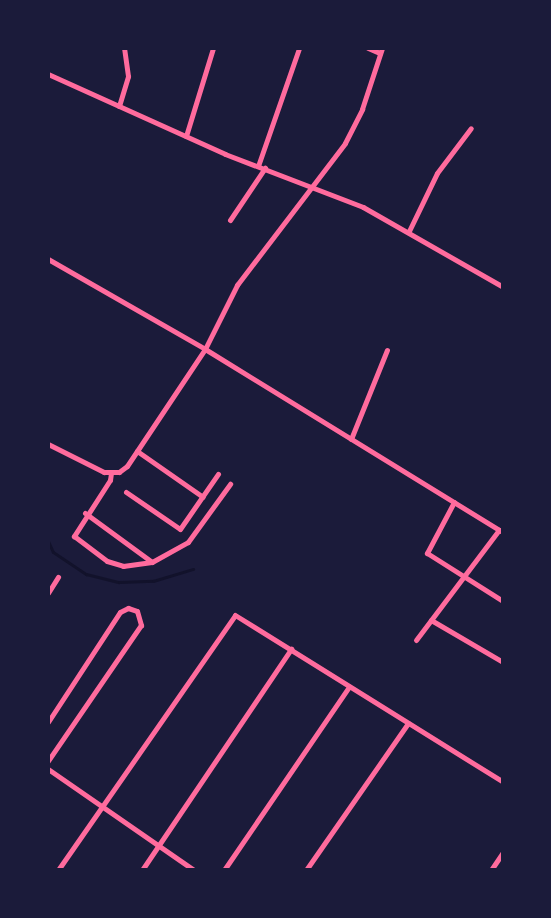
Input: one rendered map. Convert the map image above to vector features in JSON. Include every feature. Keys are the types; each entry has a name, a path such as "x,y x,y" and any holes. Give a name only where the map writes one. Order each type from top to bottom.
{"street":[{"path":"119,106 128,76 124,48"},
{"path":"258,166 299,48"},
{"path":"230,484 188,542 152,562 123,566 89,549 74,536 85,513 106,486 111,473 127,466 205,349 237,285 345,143 362,109 381,50 368,48"},
{"path":"186,136 211,49"},
{"path":"48,74 186,136 313,186 410,231 503,286"},
{"path":"410,231 437,173 471,128"},
{"path":"230,220 265,168"},
{"path":"48,259 205,349 501,531 466,579 416,640"},
{"path":"351,439 387,350"},
{"path":"48,444 111,473"},
{"path":"137,451 203,497"},
{"path":"126,492 179,529 218,474"},
{"path":"454,502 427,553 503,601"},
{"path":"85,513 152,562"},
{"path":"48,593 58,577"},
{"path":"48,722 120,612 128,608 137,611 141,625 48,761"},
{"path":"58,870 231,618 241,616 349,687 503,782"},
{"path":"431,620 503,662"},
{"path":"142,870 291,649"},
{"path":"224,870 349,687"},
{"path":"306,870 408,723"},
{"path":"48,769 194,870"},
{"path":"491,870 503,852"}],"waterway":[{"path":"48,541 53,552 86,574 119,582 153,581 193,569"}]}
